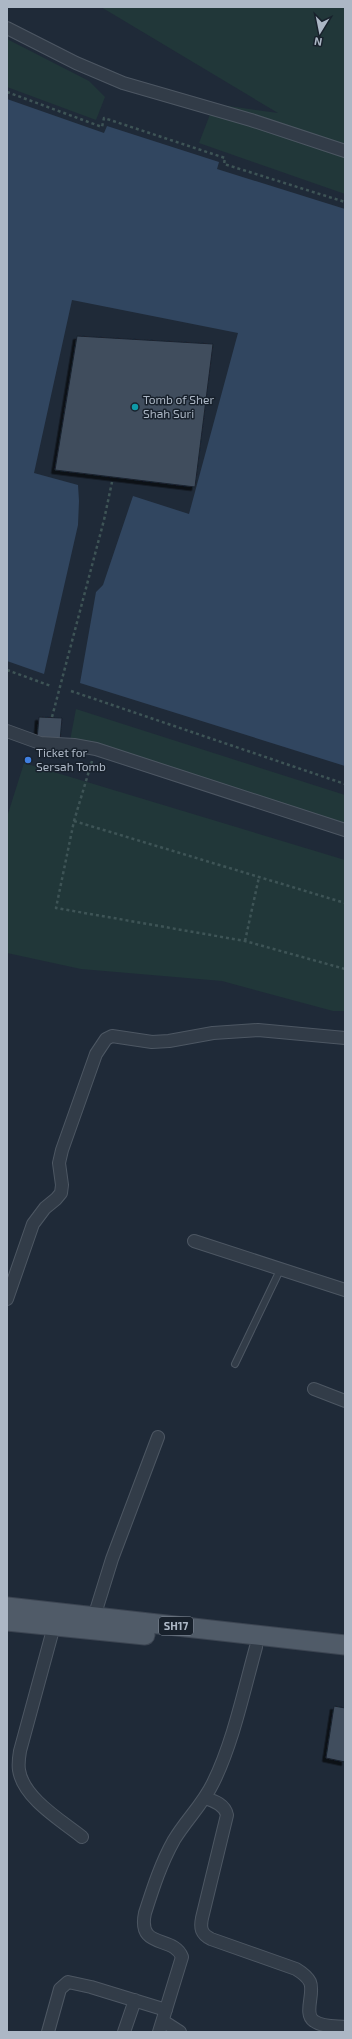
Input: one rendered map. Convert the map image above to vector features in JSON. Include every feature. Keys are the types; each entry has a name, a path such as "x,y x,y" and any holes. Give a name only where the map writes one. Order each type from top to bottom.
{"main road":[{"name":"SH17","path":"7,1607 345,1645"},
{"name":"SH17","path":"7,1622 345,1656"}],"street":[{"path":"7,28 76,63 123,83 251,120 345,151"},
{"path":"7,731 40,743 74,745 96,749 345,830"},
{"path":"7,1299 33,1224 45,1208 61,1193 62,1185 59,1163 62,1150 96,1054 106,1038 112,1036 158,1042 213,1033 258,1030 345,1038"},
{"path":"194,1241 345,1290"},
{"path":"314,1390 345,1401"},
{"path":"94,1617 112,1559 158,1437"},
{"path":"54,1626 20,1751 19,1770 24,1786 34,1798 82,1837"},
{"path":"163,2021 182,1956 176,1949 145,1932 143,1923 152,1891 166,1856 175,1839 205,1798 214,1782 223,1758 256,1647"},
{"path":"205,1798 221,1806 226,1810 227,1815 202,1918 202,1932 205,1936 211,1939 296,1969 305,1975 310,1982 312,1991 309,2011 313,2021 345,2027"},
{"path":"48,2032 60,1989 68,1982 74,1982 135,2000 180,2032"},
{"path":"124,2032 135,2000"}],"lane":[{"path":"235,1364 281,1268"}],"path":[{"path":"7,92 102,127 104,118 225,158 224,164 345,202"},
{"path":"52,717 104,520 112,482"},
{"path":"7,670 51,686"},
{"path":"70,692 345,784"},
{"path":"96,749 74,821 56,908 245,941 345,968"},
{"path":"74,821 345,903"},
{"path":"245,941 259,877"}],"green space":[{"path":"101,7 345,7 345,194 199,143 214,104 278,113"},
{"path":"7,39 89,81 105,97 96,120 7,87"},
{"path":"76,709 345,795 345,835 69,746"},
{"path":"24,763 345,860 345,1011 333,1011 222,981 81,969 7,953 7,817"}],"water":[{"path":"7,99 104,133 107,126 219,162 217,169 345,209 345,766 80,683 96,592 103,585 133,496 189,514 238,333 72,300 34,473 78,485 78,525 44,674 7,661"}],"building":[{"name":"Tomb of Sher Shah Suri","path":"77,336 213,344 195,487 55,470"},
{"path":"39,717 62,718 60,741 37,740"},
{"path":"334,1706 345,1708 345,1762 326,1758"}],"place":[{"name":"Tomb of Sher Shah Suri","path":"135,407"},
{"name":"Ticket for Sersah Tomb","path":"28,760"}]}
